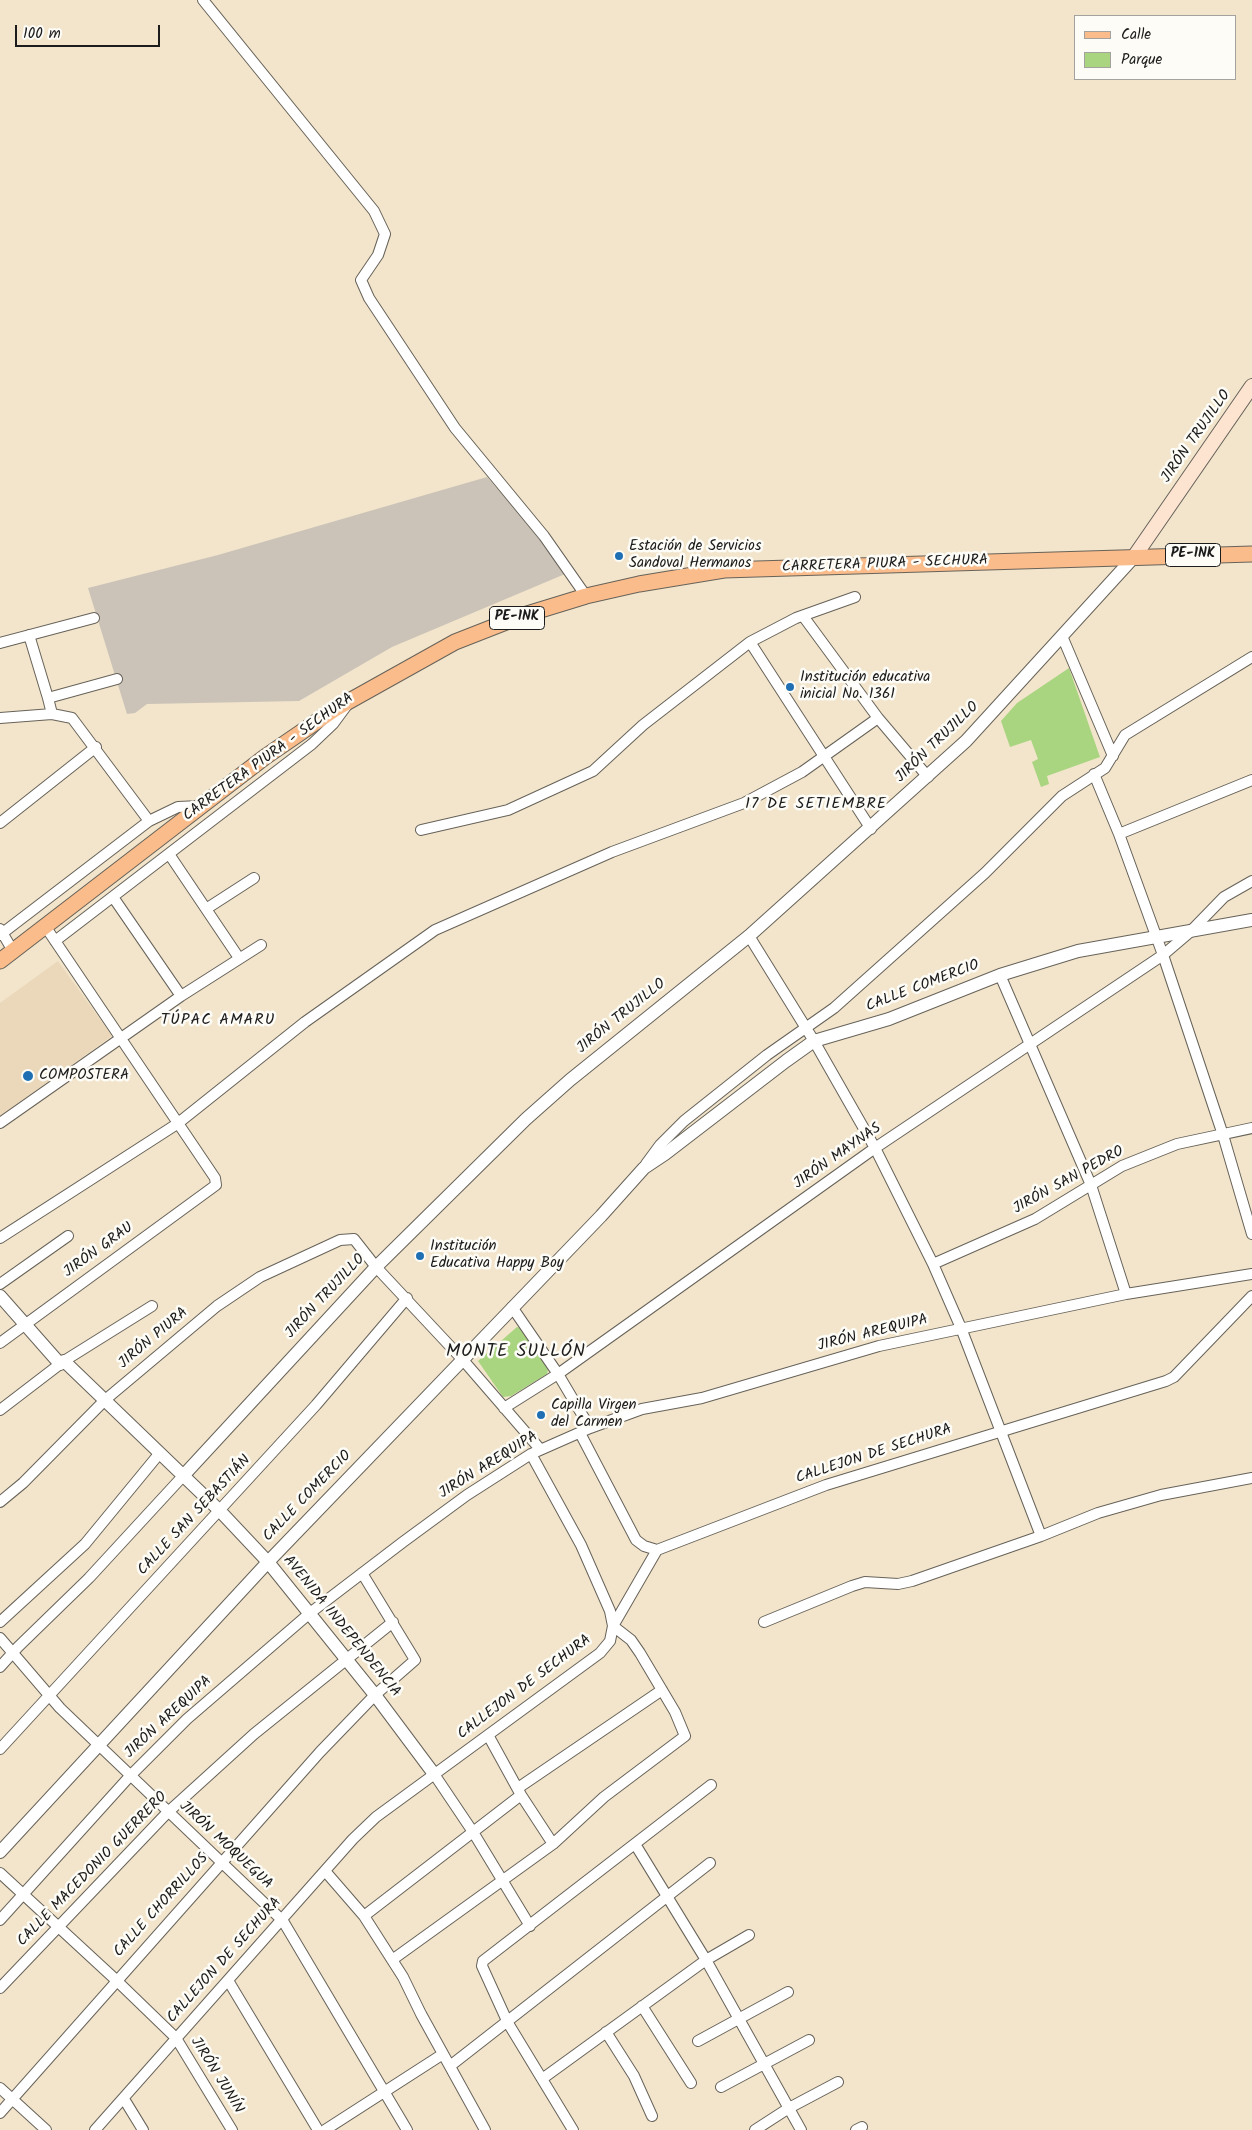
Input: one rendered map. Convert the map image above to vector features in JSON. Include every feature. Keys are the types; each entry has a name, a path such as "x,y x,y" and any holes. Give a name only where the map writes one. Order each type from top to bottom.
{"main road":[{"name":"JIRÓN TRUJILLO","path":"1134,557 1252,386"},
{"name":"CARRETERA PIURA - SECHURA","path":"0,961 288,741 351,699 455,642 524,615 586,596 639,584 724,570 1252,554"}],"street":[{"path":"203,0 374,211 386,234 378,255 361,280 369,298 455,428 544,536 586,596"},
{"name":"JIRÓN TRUJILLO","path":"0,1667 89,1578 376,1267 526,1119 562,1086 749,936 928,777 991,716 1134,557"},
{"path":"421,830 508,810 593,771 643,725 750,642 803,616 856,597"},
{"path":"803,616 878,718 928,777"},
{"path":"0,643 94,618"},
{"path":"29,635 52,714"},
{"path":"1062,636 1113,756"},
{"path":"750,642 871,829"},
{"name":"CALLE COMERCIO","path":"0,1852 268,1562 601,1216 644,1168 660,1144 684,1121 805,1026 834,1008 862,984 984,874 1052,804 1105,768 1125,736 1135,728 1252,657"},
{"path":"48,698 117,679"},
{"path":"55,941 312,744 333,724 351,699"},
{"path":"0,718 52,714 72,718 96,747 149,821"},
{"path":"0,1238 177,1124 306,1022 435,930 612,852 744,803 825,758 878,718"},
{"path":"0,823 96,747"},
{"path":"1094,774 1119,834 1163,955 1223,1135 1252,1234"},
{"path":"1119,834 1252,780"},
{"path":"13,951 1,932 149,821 178,807 202,806"},
{"path":"169,854 239,958"},
{"path":"206,909 254,878"},
{"name":"JIRÓN MAYNAS","path":"504,1408 558,1374 875,1148 1163,955 1190,932 1224,897 1252,881"},
{"path":"113,897 181,996"},
{"name":"CALLE COMERCIO","path":"644,1168 814,1041 889,1019 1000,975 1078,951 1252,920"},
{"path":"45,926 177,1124"},
{"path":"749,936 814,1041 875,1148 932,1264 1001,1430 1041,1536"},
{"path":"0,1123 119,1038 261,945"},
{"path":"1000,975 1091,1185 1126,1294"},
{"name":"JIRÓN GRAU","path":"0,1343 216,1185 215,1178 177,1124"},
{"name":"JIRÓN SAN PEDRO","path":"932,1264 1035,1219 1122,1166 1177,1144 1252,1128"},
{"path":"0,1284 68,1236"},
{"name":"JIRÓN PIURA","path":"0,1502 23,1483 105,1400 217,1306 260,1277 310,1252 340,1240 354,1239 376,1267"},
{"path":"376,1267 463,1360 504,1408 536,1451 581,1545 610,1611 613,1626 631,1640 662,1690 685,1736 604,1797 553,1844 392,1960"},
{"name":"JIRÓN AREQUIPA","path":"0,1920 130,1776 187,1719 310,1613 362,1573 467,1495 536,1451 590,1428 642,1410 702,1398 879,1346 1126,1294 1252,1274"},
{"name":"AVENIDA INDEPENDENCIA","path":"0,1296 62,1362 105,1400 220,1511 268,1562 375,1695 434,1774"},
{"name":"CALLEJON DE SECHURA","path":"95,2130 376,1817 600,1652 610,1641 613,1626 657,1550 826,1485 1174,1378 1252,1296"},
{"name":"CALLE SAN SEBASTIÁN","path":"0,1750 316,1405 407,1298"},
{"path":"0,1410 62,1362 152,1306"},
{"path":"512,1307 558,1374 590,1428"},
{"path":"580,1433 636,1540 644,1546 657,1550"},
{"path":"0,1622 85,1544 159,1454"},
{"path":"764,1622 865,1582 898,1584 912,1581 1041,1536 1098,1513 1161,1495 1252,1478"},
{"path":"362,1573 394,1622"},
{"name":"CALLE MACEDONIO GUERRERO","path":"0,1988 57,1926 167,1813 254,1734 394,1622"},
{"name":"CALLE CHORRILLOS","path":"0,2113 320,1752 375,1695 415,1660 394,1622"},
{"name":"JIRÓN MOQUEGUA","path":"0,1638 99,1747 283,1921 407,2130"},
{"path":"364,1916 473,1832 519,1791 662,1690"},
{"path":"488,1734 519,1791 553,1844"},
{"path":"434,1774 473,1832 530,1926"},
{"path":"573,2130 508,2023 482,1966 483,1961 711,1785"},
{"path":"635,1844 666,1899 706,1960 740,2018 801,2130"},
{"path":"450,2066 508,2023 666,1899 672,1891 710,1863"},
{"path":"325,1872 364,1916 392,1960 485,2130"},
{"name":"JIRÓN JUNÍN","path":"0,1873 176,2038 232,2130"},
{"path":"542,2079 706,1960 749,1935"},
{"path":"229,1982 318,2130"},
{"path":"698,2041 788,1992"},
{"path":"642,2006 691,2083"},
{"path":"606,2032 634,2076 652,2116"},
{"path":"721,2087 808,2040"},
{"path":"325,2130 444,2054"},
{"path":"754,2130 789,2108 838,2082"},
{"path":"0,2088 46,2130"},
{"path":"124,2099 143,2130"}],"shaded area":[{"path":"487,477 524,519 565,574 392,647 299,701 147,704 135,713 127,714 88,588 218,555"},
{"name":"COMPOSTERA","path":"58,961 112,1036 0,1116 0,1003"}],"green space":[{"path":"1069,668 1100,757 1047,776 1049,784 1041,787 1032,762 1038,759 1031,740 1010,747 1001,721 1017,703"},
{"path":"517,1327 521,1328 547,1364 548,1370 547,1374 511,1396 503,1397 478,1361"}],"place":[{"name":"Estación de Servicios Sandoval Hermanos","path":"619,556"},
{"name":"Institución educativa inicial No. 1361","path":"790,687"},
{"name":"COMPOSTERA","path":"28,1076"},
{"name":"Institución Educativa Happy Boy","path":"420,1256"},
{"name":"Capilla Virgen del Carmen","path":"541,1415"}],"district":[{"name":"17 DE SETIEMBRE","path":"816,805"},
{"name":"TÚPAC AMARU","path":"218,1021"},
{"name":"MONTE SULLÓN","path":"516,1353"}]}
